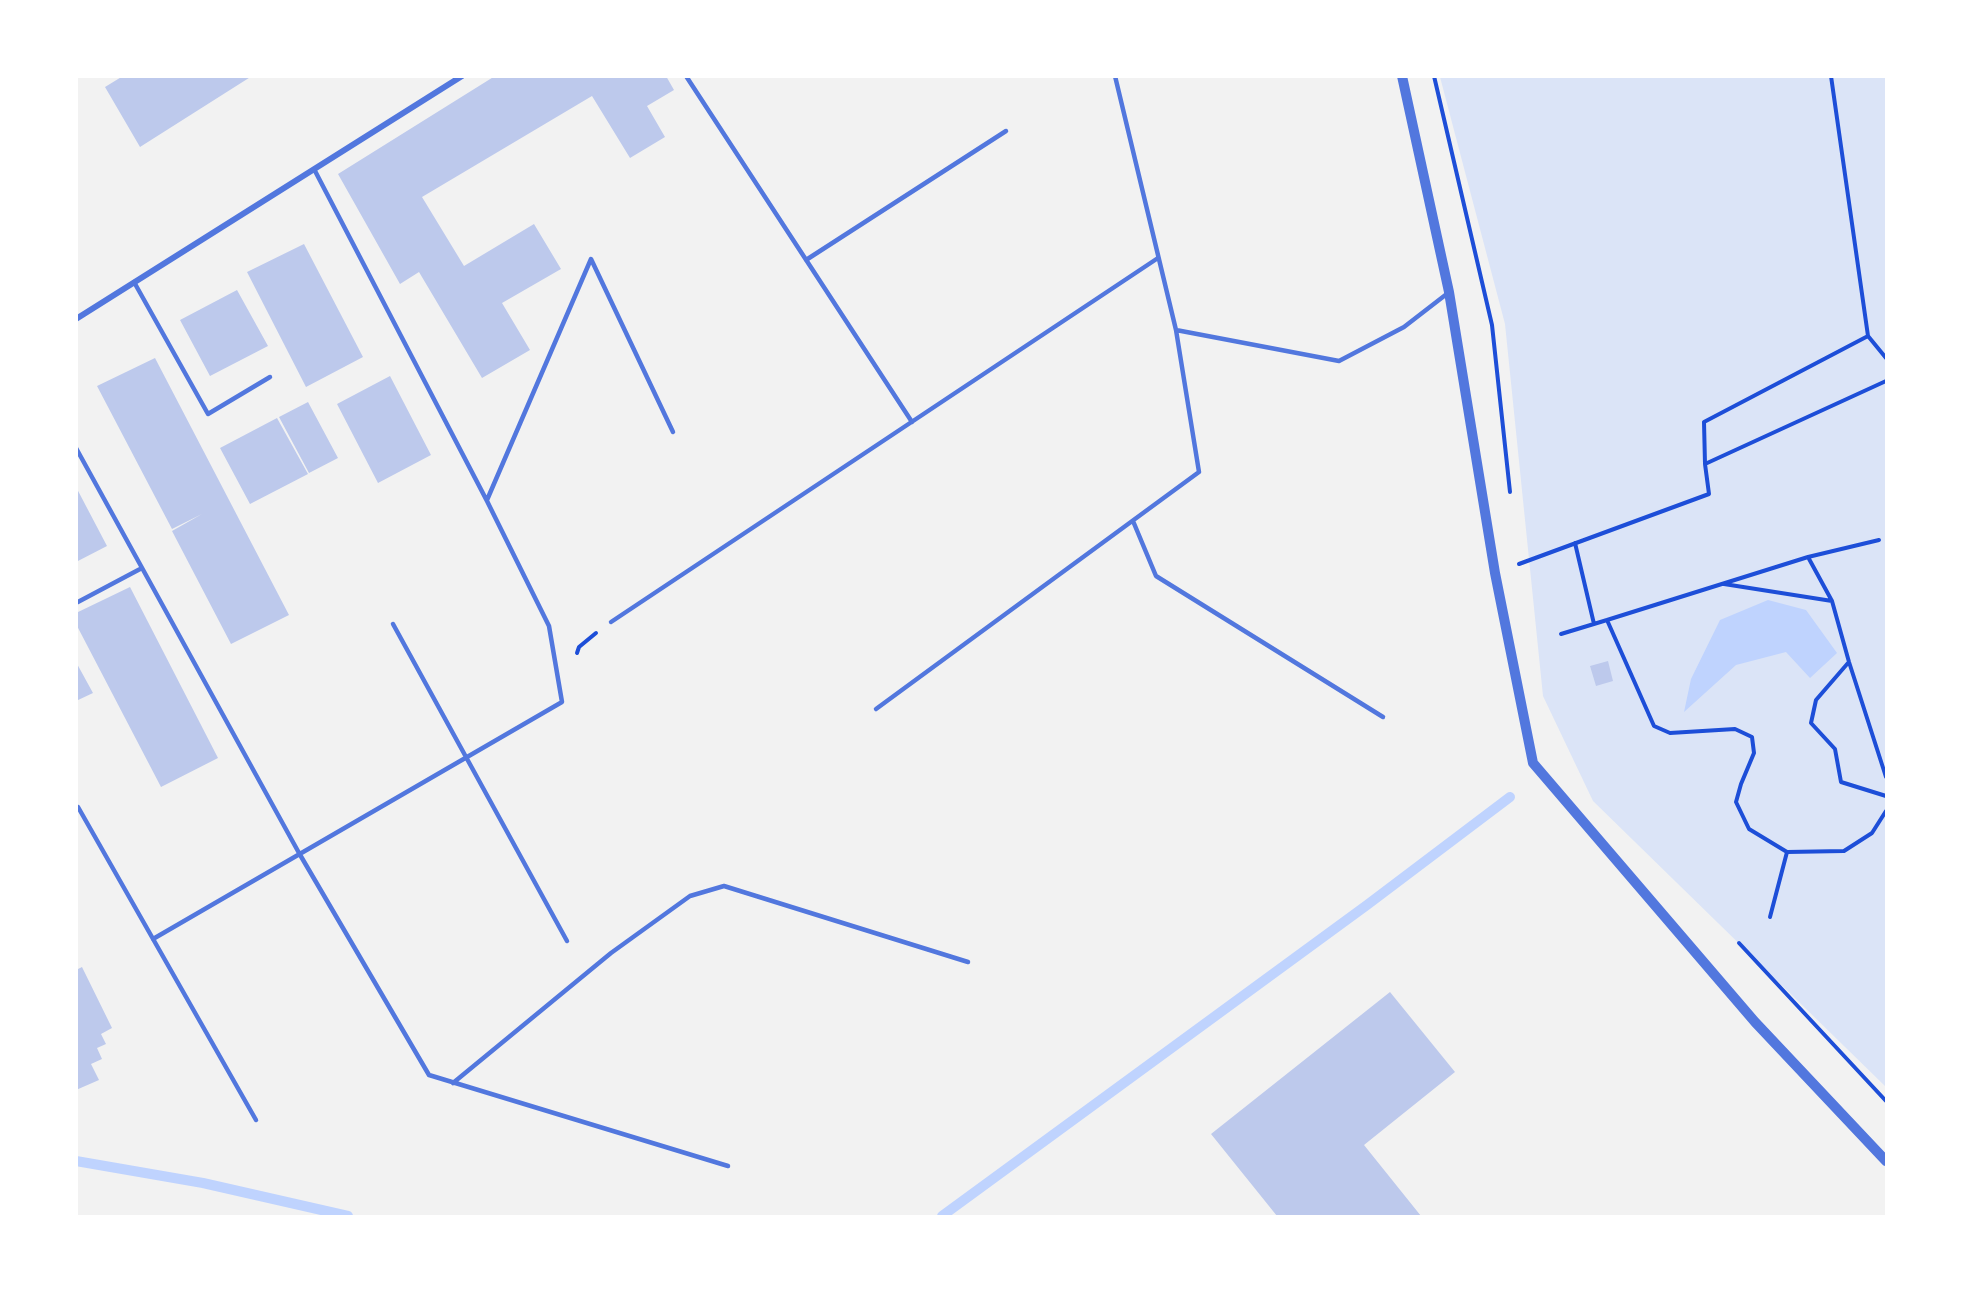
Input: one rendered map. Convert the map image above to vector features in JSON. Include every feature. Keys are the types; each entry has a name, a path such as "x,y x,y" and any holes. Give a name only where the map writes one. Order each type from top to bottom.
{"street":[{"path":"76,319 462,76"},
{"path":"1402,76 1449,292 1495,573 1533,763 1755,1022 1887,1161"}],"lane":[{"path":"686,76 912,422"},
{"path":"876,709 1199,472 1176,330 1115,76"},
{"path":"806,260 1006,131"},
{"path":"153,939 562,702 549,626 487,501 314,169"},
{"path":"610,622 1158,258"},
{"path":"487,501 591,259 673,432"},
{"path":"134,282 208,414 270,377"},
{"path":"1176,330 1339,361 1404,327 1449,292"},
{"path":"76,448 298,853 429,1075 728,1166"},
{"path":"1133,520 1156,576 1383,717"},
{"path":"76,603 142,568"},
{"path":"393,624 567,941"},
{"path":"78,807 256,1120"},
{"path":"453,1083 620,947 690,896 724,886 968,962"}],"path":[{"path":"1434,76 1492,325 1510,496"},
{"path":"1832,76 1868,336 1887,358"},
{"path":"1495,573 1709,494 1705,464 1704,422 1868,336"},
{"path":"1705,464 1887,381"},
{"path":"1561,634 1808,556 1879,540"},
{"path":"1575,543 1594,624"},
{"path":"1516,553 1517,564"},
{"path":"1808,556 1832,602 1887,777"},
{"path":"1723,584 1832,602"},
{"path":"1606,620 1654,726 1670,733 1735,729 1752,737 1755,753 1741,784 1736,802 1749,829 1787,852 1844,851 1872,833 1887,811"},
{"path":"1849,662 1816,700 1811,723 1835,749 1841,782 1887,796"},
{"path":"1770,917 1787,852"},
{"path":"1739,943 1887,1101"}],"shaded area":[{"path":"1440,77 1886,77 1886,1087 1593,801 1543,696 1505,324"}],"water":[{"path":"1768,600 1806,610 1837,653 1810,678 1786,652 1736,665 1684,712 1691,679 1720,620"}],"building":[{"path":"123,76 252,76 140,147 105,87"},
{"path":"495,76 666,76 674,90 647,106 665,137 630,158 592,96 422,197 464,266 534,224 561,269 502,303 530,350 482,378 419,272 400,284 338,174"},
{"path":"304,244 363,357 306,387 247,272"},
{"path":"237,290 268,346 210,376 180,320"},
{"path":"155,358 289,615 231,644 172,531 202,514 172,529 97,386"},
{"path":"390,376 431,455 378,483 337,404"},
{"path":"308,402 338,458 309,473 279,417"},
{"path":"277,418 308,474 250,504 220,448"},
{"path":"76,487 107,546 76,562"},
{"path":"130,587 218,758 161,787 76,624 76,613"},
{"path":"1608,661 1613,681 1596,686 1590,666"},
{"path":"76,662 93,693 76,701"},
{"path":"82,967 112,1028 101,1034 106,1044 97,1048 102,1059 91,1064 99,1080 76,1090 76,970"},
{"path":"1390,992 1455,1072 1364,1145 1421,1216 1277,1216 1211,1134"}],"waterway":[{"path":"942,1216 1367,905 1510,797"},
{"path":"76,1161 203,1183 348,1216"}]}
